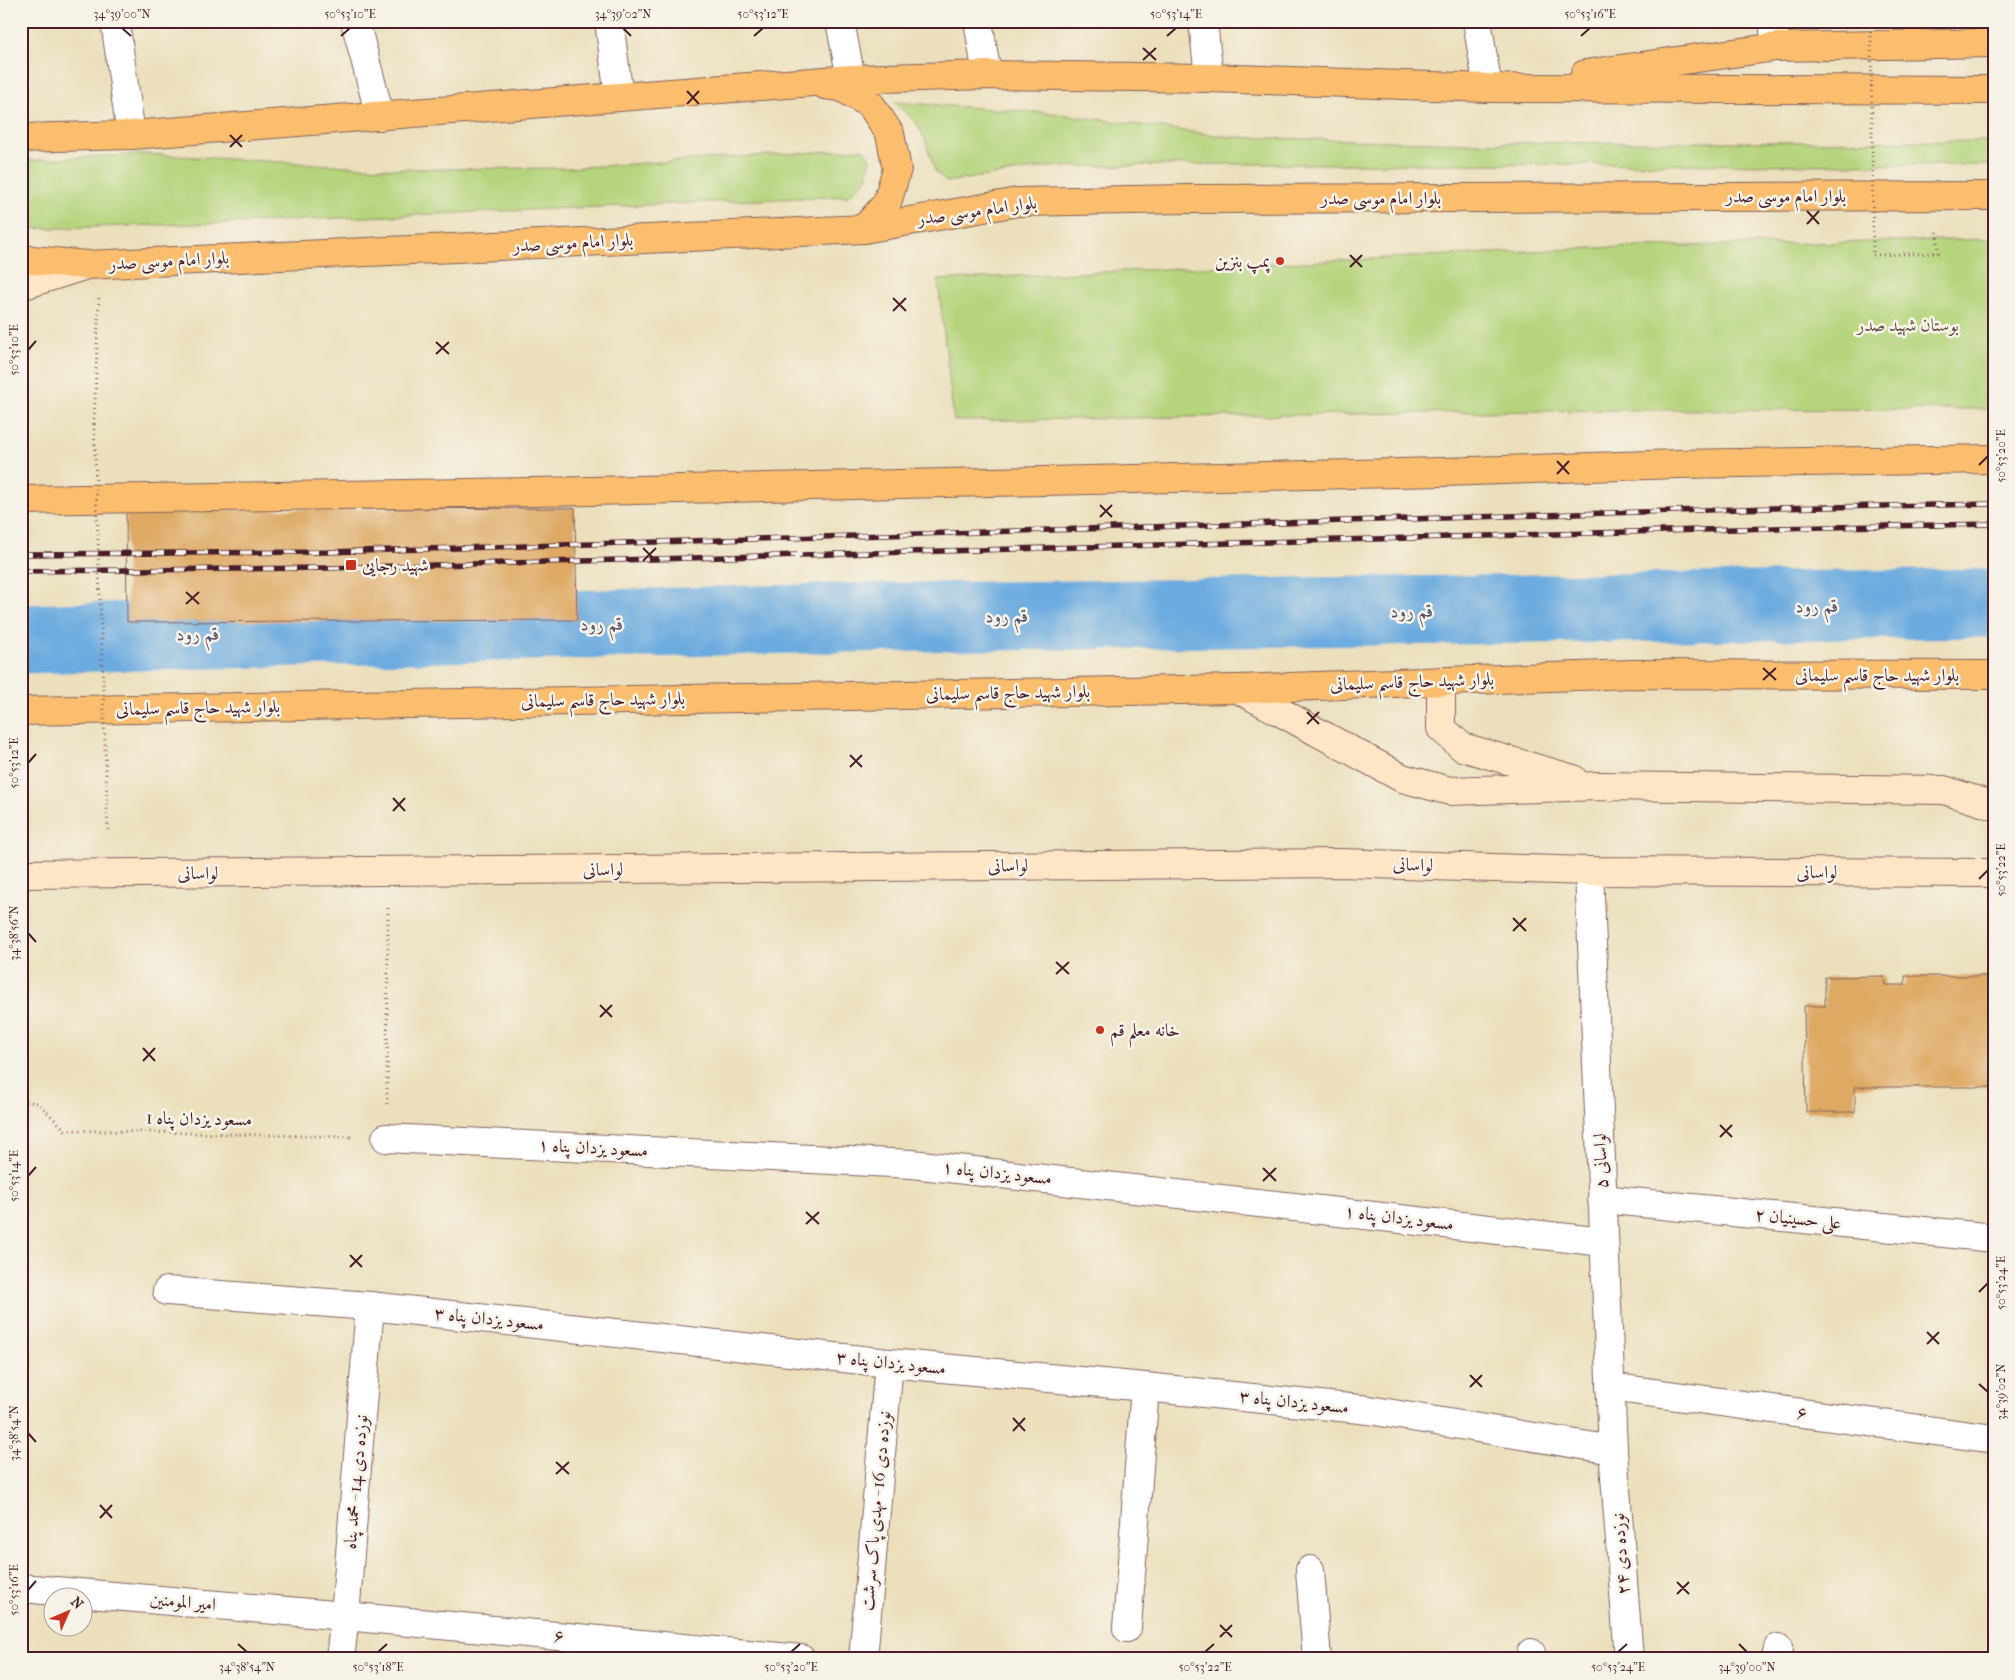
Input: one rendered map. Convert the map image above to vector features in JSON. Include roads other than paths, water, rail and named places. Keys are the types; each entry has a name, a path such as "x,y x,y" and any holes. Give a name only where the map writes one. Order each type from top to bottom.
{"main road":[{"path":"1488,88 1774,34 1994,43"},
{"path":"21,138 131,135 851,79 987,75 1209,78 1488,88 1994,90"},
{"path":"806,82 841,87 863,100 871,105 890,134 896,169 887,202 864,229"},
{"name":"بلوار امام موسی صدر","path":"21,258 94,264 864,229 1018,202 1187,199 1994,196"},
{"path":"21,286 94,264"},
{"path":"21,500 611,490 1423,473 1678,464 1994,459"},
{"name":"بلوار شهید حاج قاسم سلیمانی","path":"21,711 1238,689 1632,674 1994,675"},
{"path":"1440,681 1441,728 1462,747 1598,786"},
{"path":"1238,689 1402,778 1450,791 1598,786 1944,790 1994,806"},
{"name":"لواسانی","path":"21,874 1341,863 1589,871 1994,873"}],"street":[{"path":"114,21 131,135"},
{"path":"355,21 380,116"},
{"path":"609,21 619,97"},
{"path":"840,21 851,79"},
{"path":"978,21 987,75"},
{"path":"1203,21 1209,78"},
{"path":"1477,21 1488,88"},
{"name":"لواسانی ۵","path":"1589,871 1613,1450"},
{"name":"۱ مسعود یزدان پناه","path":"386,1138 912,1164 1604,1242"},
{"name":"۲ علی حسینیان","path":"1602,1200 1994,1238"},
{"name":"۳ مسعود یزدان پناه","path":"167,1292 370,1306 889,1363 1369,1410 1613,1450"},
{"name":"نوزده دی 14 - محمد پناه","path":"340,1659 346,1616 370,1306"},
{"name":"نوزده دی 16 - مهدی پاک سرشت","path":"863,1659 889,1363"},
{"path":"1127,1628 1145,1387"},
{"name":"۶","path":"1610,1387 1994,1439"},
{"name":"نوزده دی ۲۴","path":"1613,1450 1629,1659"},
{"path":"1310,1570 1317,1659"},
{"name":"امیر المومنین","path":"21,1588 346,1616"},
{"name":"۶","path":"346,1616 802,1659"}],"waterway":[{"name":"قم رود","path":"21,639 840,618 1994,603"}],"railway":[{"path":"21,554 327,552 1772,508 1994,504"},
{"path":"21,571 327,568 1774,528 1994,524"}],"place":[{"name":"پمپ بنزین","path":"1280,261"},
{"name":"شهید رجایی","path":"351,565"},
{"name":"خانه معلم قم","path":"1100,1030"}],"park label":[{"name":"بوستان شهید صدر","path":"1908,325"}]}
